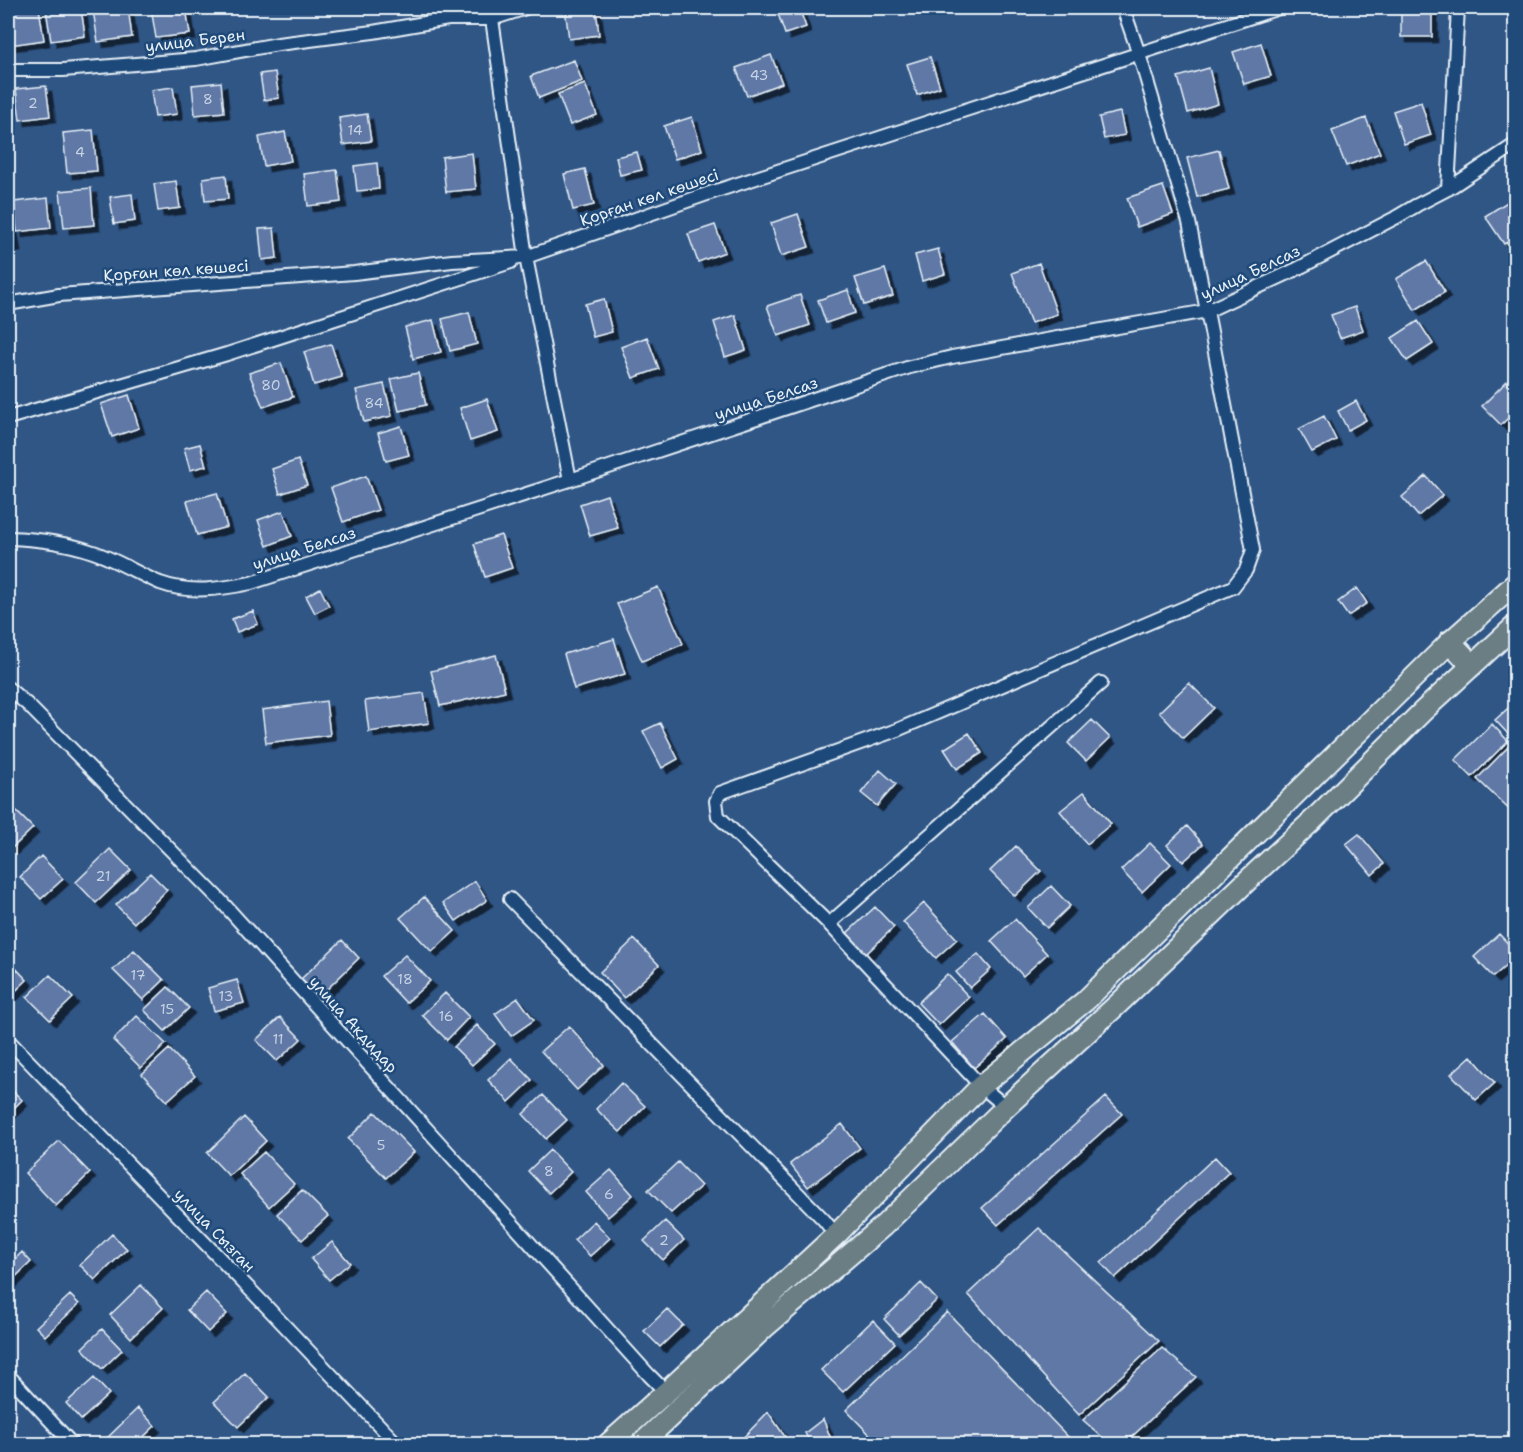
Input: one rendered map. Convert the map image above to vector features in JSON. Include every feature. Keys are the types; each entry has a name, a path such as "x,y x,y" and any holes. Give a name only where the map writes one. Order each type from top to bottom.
{"highway":[{"path":"1450,642 1472,665"}],"main road":[{"path":"608,1444 836,1235 981,1086 1085,1001 1450,642 1515,583"},
{"path":"641,1444 764,1328 882,1227 1006,1107 1311,822 1423,711 1515,625"}],"street":[{"name":"улица Берен","path":"8,70 63,70 196,59 278,44 526,8"},
{"path":"1006,1107 981,1086 828,924 718,816 716,801 720,792 897,730 1233,587 1246,570 1253,550 1208,311 1188,222 1124,8"},
{"name":"Қорған көл көшесі","path":"8,304 59,296 354,273 452,261 526,257 721,189 1279,8"},
{"path":"1448,189 1458,8"},
{"path":"493,13 526,257 570,480"},
{"name":"улица Белсаз","path":"8,538 65,544 95,553 161,583 180,588 200,590 251,583 910,367 952,357 1208,311 1295,270 1448,189 1515,144"},
{"path":"8,418 227,354 526,257"},
{"path":"828,924 1101,683"},
{"name":"улица Акдидар","path":"8,688 28,705 221,900 649,1376 666,1392"},
{"path":"510,899 824,1220 836,1235"},
{"name":"улица Сызган","path":"8,1040 397,1444"},
{"path":"8,1375 72,1444"}],"building":[{"path":"39,8 44,40 10,45 8,12"},
{"path":"81,8 85,36 51,41 46,9"},
{"path":"128,8 132,37 98,42 93,10"},
{"path":"151,8 186,8 190,34 156,38"},
{"path":"565,8 596,8 599,35 569,39"},
{"path":"776,8 799,8 806,27 785,34"},
{"path":"1401,9 1432,9 1432,37 1401,37"},
{"path":"1261,43 1271,76 1244,84 1233,52"},
{"path":"771,55 782,83 747,96 736,68"},
{"path":"930,57 940,87 917,95 907,64"},
{"path":"574,60 582,81 539,98 531,76"},
{"path":"1209,68 1218,104 1188,113 1178,77"},
{"path":"275,72 279,98 264,100 260,74"},
{"path":"221,82 224,112 195,115 192,85"},
{"path":"585,84 597,115 570,125 558,94"},
{"path":"46,86 50,116 20,120 16,89"},
{"path":"173,87 177,114 155,117 151,90"},
{"path":"1421,102 1431,135 1404,144 1393,111"},
{"path":"1120,112 1125,135 1104,139 1099,117"},
{"path":"367,114 371,141 343,145 339,118"},
{"path":"692,117 702,150 675,159 664,126"},
{"path":"1366,118 1380,153 1346,166 1332,131"},
{"path":"93,130 97,171 67,173 63,133"},
{"path":"285,132 291,161 264,166 259,137"},
{"path":"1219,150 1229,189 1197,197 1187,158"},
{"path":"637,152 642,170 620,175 616,157"},
{"path":"472,153 476,189 446,192 442,157"},
{"path":"377,163 379,189 357,191 354,166"},
{"path":"585,169 594,205 573,210 564,174"},
{"path":"337,170 341,202 308,206 304,174"},
{"path":"226,175 228,199 205,201 203,178"},
{"path":"176,181 180,208 158,211 154,184"},
{"path":"1163,186 1173,214 1137,227 1127,198"},
{"path":"91,188 94,225 64,228 60,191"},
{"path":"132,194 135,221 114,224 110,197"},
{"path":"48,198 51,228 17,232 14,202"},
{"path":"1512,199 1516,204 1516,237 1504,244 1485,216"},
{"path":"8,212 10,212 15,246 8,247"},
{"path":"798,214 809,247 781,256 771,223"},
{"path":"715,225 725,252 698,262 688,234"},
{"path":"274,228 277,258 262,260 259,229"},
{"path":"938,249 945,274 922,281 915,255"},
{"path":"1426,261 1445,292 1415,310 1396,279"},
{"path":"1039,263 1057,314 1031,323 1012,273"},
{"path":"885,269 893,296 864,305 855,278"},
{"path":"848,290 855,313 826,323 818,300"},
{"path":"800,295 810,325 778,336 767,306"},
{"path":"604,299 612,332 593,337 585,304"},
{"path":"1355,307 1363,330 1340,338 1331,315"},
{"path":"469,312 477,344 450,351 442,319"},
{"path":"735,315 746,350 725,357 714,322"},
{"path":"433,320 441,352 413,359 405,327"},
{"path":"1418,321 1433,344 1407,361 1392,338"},
{"path":"647,337 659,369 633,378 621,347"},
{"path":"331,344 342,377 314,385 304,352"},
{"path":"281,363 293,397 263,407 249,373"},
{"path":"418,373 426,405 399,411 391,379"},
{"path":"1509,379 1516,386 1516,410 1501,425 1482,406"},
{"path":"384,384 392,416 364,422 356,390"},
{"path":"129,395 139,428 112,437 101,404"},
{"path":"487,399 498,432 470,441 460,408"},
{"path":"1356,401 1366,420 1348,430 1338,411"},
{"path":"1324,416 1336,440 1312,452 1299,429"},
{"path":"401,426 409,455 386,461 378,433"},
{"path":"200,444 206,466 190,470 184,448"},
{"path":"298,460 307,485 280,494 272,469"},
{"path":"366,476 378,510 343,522 331,488"},
{"path":"1426,476 1443,495 1418,516 1402,497"},
{"path":"217,493 227,527 197,535 187,501"},
{"path":"607,495 618,528 590,536 580,504"},
{"path":"283,511 292,536 267,546 258,520"},
{"path":"501,535 512,568 485,577 474,544"},
{"path":"658,587 683,644 642,661 617,604"},
{"path":"320,588 329,606 315,613 306,596"},
{"path":"1357,588 1367,603 1348,616 1338,602"},
{"path":"253,611 258,624 237,632 232,619"},
{"path":"614,639 625,674 574,689 564,654"},
{"path":"496,655 505,691 440,706 431,671"},
{"path":"1189,683 1214,708 1183,738 1159,712"},
{"path":"424,693 429,723 369,732 365,701"},
{"path":"326,701 330,735 266,743 262,710"},
{"path":"1516,701 1516,731 1510,736 1495,720"},
{"path":"1092,720 1110,738 1086,761 1068,743"},
{"path":"660,723 678,759 662,768 643,731"},
{"path":"1492,724 1508,741 1472,777 1455,760"},
{"path":"969,733 982,753 957,769 944,749"},
{"path":"1509,746 1516,753 1516,816 1477,779"},
{"path":"880,770 896,784 877,806 861,793"},
{"path":"1084,792 1111,824 1087,844 1060,811"},
{"path":"11,806 33,828 11,849 8,845 8,809"},
{"path":"1187,826 1203,844 1183,862 1167,845"},
{"path":"1359,834 1384,864 1372,875 1346,844"},
{"path":"1150,843 1171,864 1142,892 1121,870"},
{"path":"1016,846 1041,871 1015,896 990,871"},
{"path":"110,849 131,870 96,903 76,882"},
{"path":"41,856 63,879 41,899 20,877"},
{"path":"150,873 167,890 134,923 116,905"},
{"path":"475,881 487,900 456,921 443,903"},
{"path":"1051,886 1070,906 1047,928 1028,908"},
{"path":"424,897 455,931 432,952 400,918"},
{"path":"924,903 957,939 936,958 903,922"},
{"path":"875,907 894,927 866,954 846,934"},
{"path":"1015,919 1047,954 1023,976 991,941"},
{"path":"1499,934 1516,952 1516,957 1493,977 1474,957"},
{"path":"634,939 659,965 624,998 600,972"},
{"path":"342,940 359,958 319,997 301,979"},
{"path":"134,950 164,980 143,1000 113,970"},
{"path":"978,954 991,969 970,988 956,972"},
{"path":"405,955 430,981 406,1003 381,976"},
{"path":"8,960 27,980 10,996 8,993"},
{"path":"947,974 969,997 939,1025 918,1003"},
{"path":"50,975 73,998 50,1020 27,997"},
{"path":"237,980 244,1003 214,1011 208,988"},
{"path":"168,987 189,1008 165,1031 144,1010"},
{"path":"445,993 469,1017 447,1040 422,1015"},
{"path":"518,998 534,1020 511,1036 495,1014"},
{"path":"985,1014 1007,1039 974,1068 952,1042"},
{"path":"137,1016 166,1044 141,1068 113,1040"},
{"path":"280,1017 301,1039 277,1061 256,1040"},
{"path":"477,1025 495,1044 472,1065 454,1047"},
{"path":"569,1026 604,1065 577,1090 541,1051"},
{"path":"169,1049 195,1076 167,1101 142,1074"},
{"path":"1471,1056 1495,1083 1476,1100 1451,1074"},
{"path":"511,1058 532,1080 509,1102 488,1080"},
{"path":"621,1083 645,1106 620,1132 596,1109"},
{"path":"8,1086 22,1100 8,1114"},
{"path":"543,1095 567,1120 546,1139 523,1114"},
{"path":"1106,1097 1122,1114 998,1225 982,1208"},
{"path":"375,1112 414,1152 386,1178 348,1139"},
{"path":"244,1117 266,1141 229,1176 207,1153"},
{"path":"842,1124 860,1148 808,1187 790,1164"},
{"path":"59,1141 90,1173 56,1206 25,1173"},
{"path":"550,1150 571,1172 549,1193 528,1171"},
{"path":"264,1152 294,1184 269,1207 240,1174"},
{"path":"1215,1157 1229,1172 1115,1278 1101,1263"},
{"path":"678,1162 701,1186 671,1213 648,1190"},
{"path":"611,1170 633,1195 608,1217 586,1192"},
{"path":"302,1190 328,1216 302,1240 277,1214"},
{"path":"594,1221 610,1238 590,1256 574,1240"},
{"path":"665,1221 684,1240 663,1260 644,1241"},
{"path":"1039,1228 1159,1341 1079,1415 968,1294"},
{"path":"112,1234 127,1249 95,1280 80,1265"},
{"path":"332,1242 350,1263 329,1280 311,1259"},
{"path":"22,1252 31,1262 8,1284 8,1266"},
{"path":"921,1283 937,1300 899,1335 884,1319"},
{"path":"141,1285 163,1308 131,1338 110,1315"},
{"path":"206,1292 227,1314 208,1332 187,1310"},
{"path":"70,1295 79,1304 45,1336 36,1327"},
{"path":"667,1309 683,1325 660,1347 644,1331"},
{"path":"947,1312 1075,1444 879,1444 846,1410"},
{"path":"873,1320 895,1343 843,1392 821,1370"},
{"path":"102,1329 122,1350 102,1369 82,1348"},
{"path":"1162,1348 1196,1377 1124,1444 1110,1444 1083,1420"},
{"path":"245,1373 269,1397 238,1427 214,1402"},
{"path":"94,1378 109,1394 81,1420 66,1403"},
{"path":"138,1408 155,1426 136,1444 105,1444 103,1442"},
{"path":"768,1412 790,1444 738,1444 738,1443"},
{"path":"823,1419 833,1444 811,1444 805,1433"}]}
